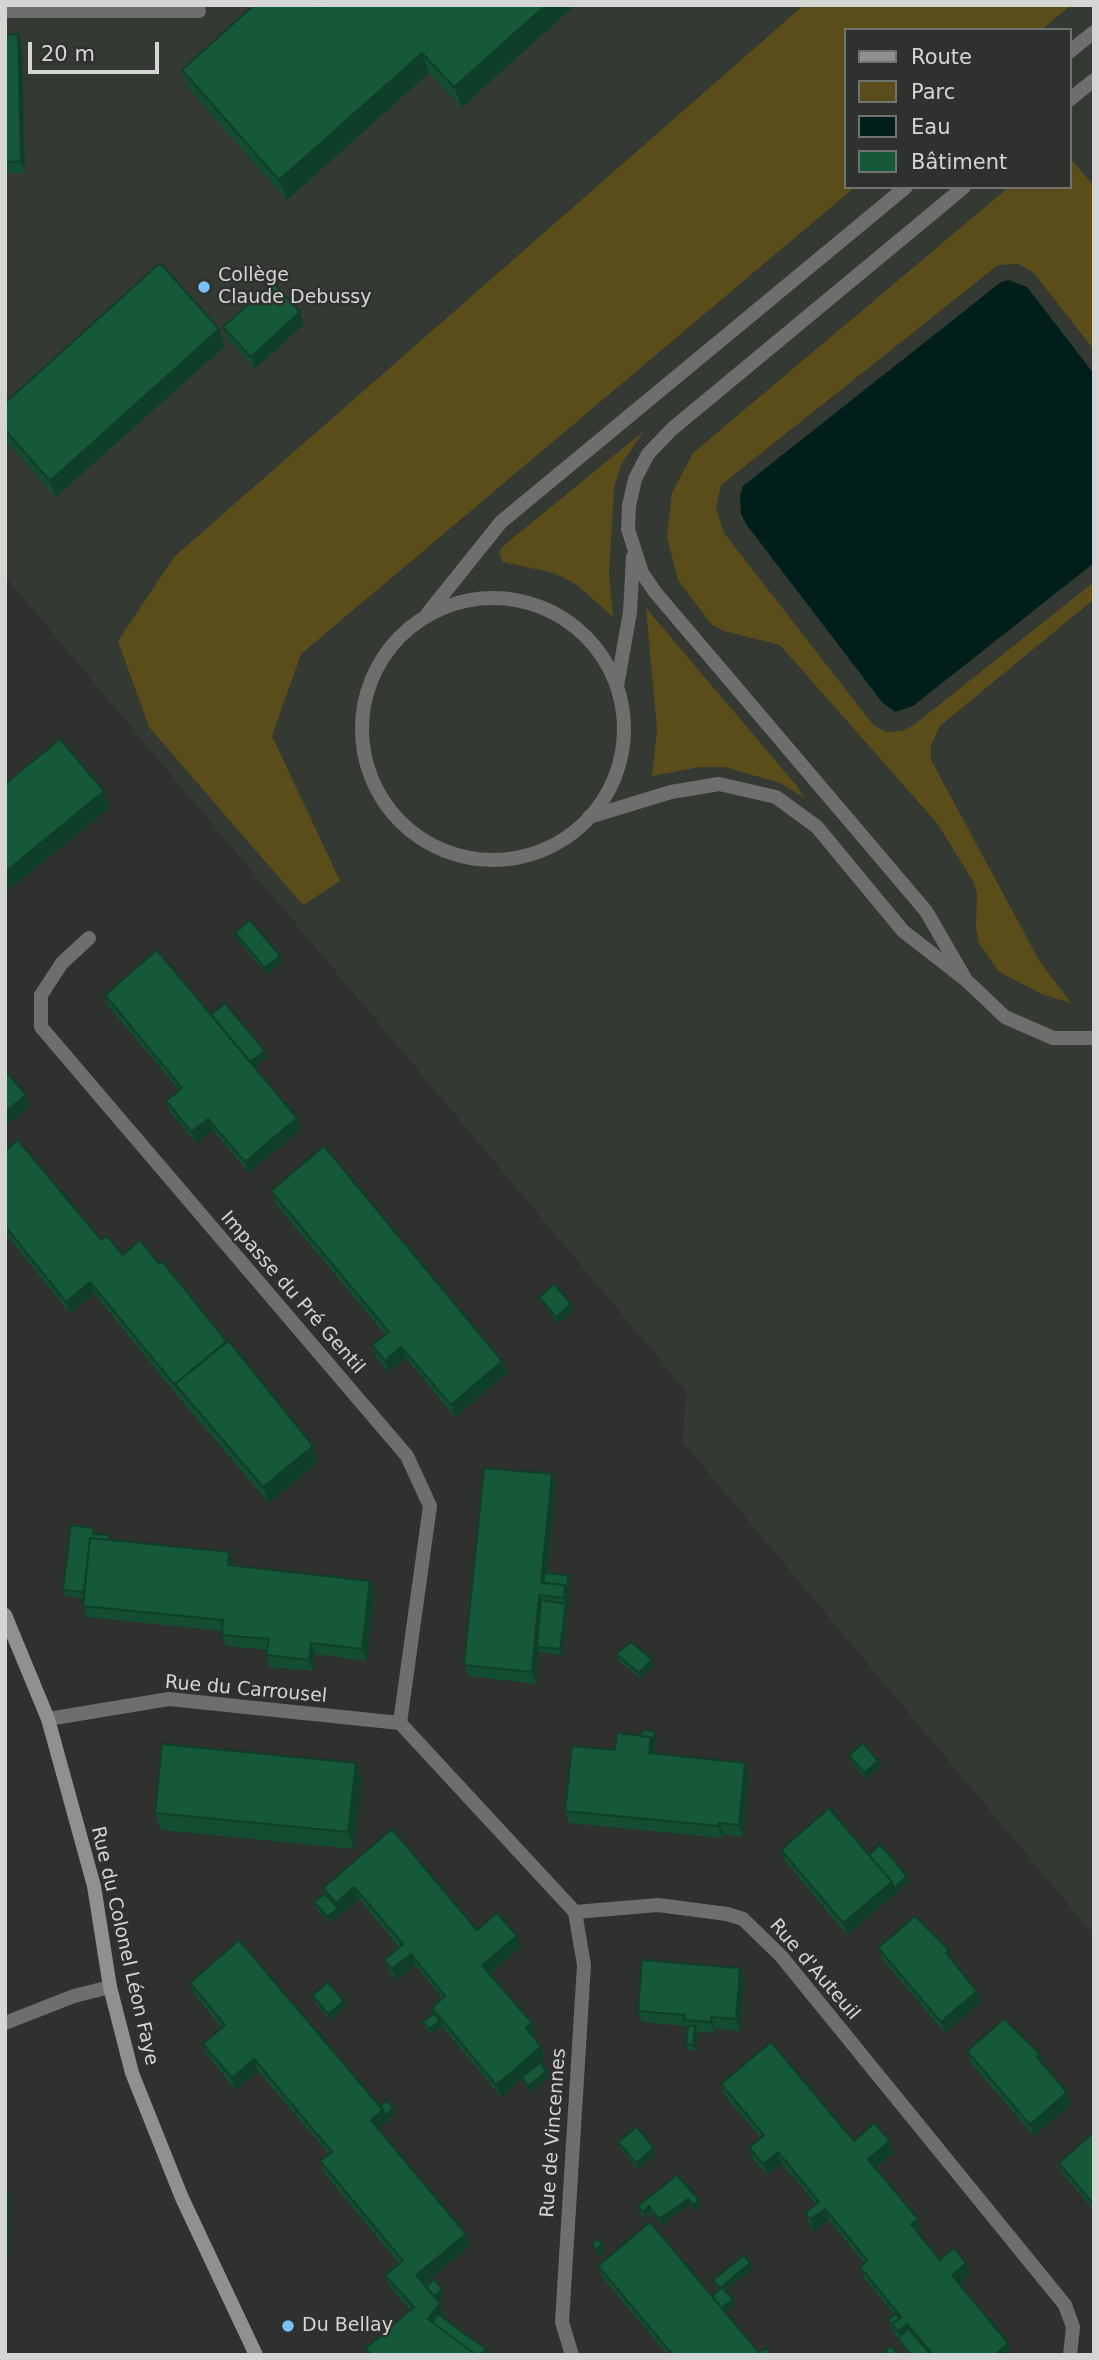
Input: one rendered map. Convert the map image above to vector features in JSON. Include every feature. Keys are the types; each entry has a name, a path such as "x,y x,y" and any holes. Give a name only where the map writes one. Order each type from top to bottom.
{"street":[{"path":"5,10 199,11"},
{"path":"1071,50 1094,32"},
{"path":"1071,98 1094,80"},
{"path":"424,618 501,522 904,189"},
{"path":"962,189 672,429 648,454 635,479 629,506 628,528 642,573 655,592 926,911 966,980"},
{"path":"617,687 629,612 633,551"},
{"path":"589,817 611,784 622,746 622,706 608,667 583,634 547,610 527,602 495,598 464,601 424,618 409,628 384,656 368,689 363,708 362,745 366,763 381,797 405,826 435,847 453,854 489,860 508,859 544,849 589,817 671,792 719,784 776,797 817,827 903,931 966,980 1005,1017 1053,1038 1094,1038"},
{"name":"Impasse du Pré Gentil","path":"89,938 62,963 41,995 41,1027 407,1456 430,1506 400,1723"},
{"name":"Rue du Colonel Léon Faye","path":"5,1615 48,1719 94,1886 110,1987 132,2073 167,2160 256,2355"},
{"name":"Rue du Carrousel","path":"48,1719 169,1699 400,1723"},
{"path":"400,1723 575,1912"},
{"name":"Rue d'Auteuil","path":"575,1912 658,1905 727,1914 743,1919 781,1956 1065,2305 1073,2327 1070,2355"},
{"name":"Rue de Vincennes","path":"572,2355 562,2322 584,1965 575,1912"},
{"path":"5,2023 74,1996 110,1987"}],"shaded area":[{"path":"5,5 1094,5 1094,1935 682,1441 687,1392 5,576"}],"green space":[{"path":"804,5 1071,5 1043,28 844,28 844,189 853,189 301,654 272,736 340,881 303,905 149,727 118,641 174,557"},
{"path":"1071,159 1094,186 1094,350 1034,273 1019,264 998,265 721,485 716,508 724,533 867,717 875,726 887,732 902,731 915,724 1094,582 1094,599 940,726 931,745 931,760 1040,962 1071,1003 1041,994 998,971 979,943 976,928 977,893 973,881 937,823 780,645 724,631 711,624 678,580 667,537 672,493 693,453 1007,189 1071,189"},
{"path":"644,431 622,463 614,487 609,573 613,617 576,584 554,573 503,562 499,553 502,547"},
{"path":"646,608 805,798 780,783 725,767 700,767 652,776 657,729"}],"water":[{"path":"1008,280 1027,287 1094,374 1094,563 913,706 895,712 882,702 746,524 741,514 740,495 743,486 1001,282"}],"building":[{"path":"254,5 546,5 454,87 422,53 279,180 182,70"},
{"path":"18,34 21,161 5,162 5,35"},
{"path":"160,263 219,329 50,481 5,430 5,403"},
{"path":"273,282 300,312 251,357 223,327"},
{"path":"60,739 104,791 5,872 5,784"},
{"path":"250,920 280,956 265,968 235,933"},
{"path":"157,950 297,1118 245,1162 208,1119 191,1132 166,1101 182,1088 105,995"},
{"path":"225,1003 265,1051 250,1062 211,1015"},
{"path":"5,1070 26,1095 5,1112"},
{"path":"18,1140 101,1240 107,1236 123,1255 140,1240 159,1264 162,1261 227,1342 175,1384 177,1388 90,1282 66,1302 5,1226 5,1151"},
{"path":"324,1146 502,1361 451,1405 401,1347 385,1361 372,1345 389,1332 271,1191"},
{"path":"554,1284 571,1304 556,1317 539,1297"},
{"path":"228,1340 313,1446 263,1487 175,1384"},
{"path":"484,1468 552,1474 541,1582 565,1585 564,1598 539,1595 532,1672 464,1665"},
{"path":"71,1525 93,1528 93,1534 109,1535 108,1540 90,1538 84,1592 63,1590"},
{"path":"90,1538 229,1552 228,1565 370,1581 362,1649 311,1643 309,1660 266,1655 269,1639 222,1635 223,1620 83,1606"},
{"path":"545,1573 568,1575 567,1591 565,1585 543,1583"},
{"path":"541,1600 566,1604 560,1649 537,1647"},
{"path":"631,1642 652,1659 639,1673 616,1654"},
{"path":"642,1730 654,1731 653,1743 651,1737 641,1736"},
{"path":"617,1733 651,1737 649,1753 745,1763 739,1825 719,1823 718,1826 565,1811 572,1746 615,1750"},
{"path":"863,1743 878,1761 864,1773 849,1755"},
{"path":"162,1744 356,1763 348,1832 155,1813"},
{"path":"829,1808 892,1882 843,1923 781,1850"},
{"path":"392,1829 477,1930 497,1913 517,1936 482,1965 532,2023 526,2028 541,2047 496,2085 432,2008 445,1996 411,1954 392,1969 384,1960 403,1944 354,1887 336,1903 323,1888"},
{"path":"880,1844 907,1876 894,1888 869,1855"},
{"path":"325,1894 338,1908 327,1917 314,1902"},
{"path":"915,1916 949,1950 946,1953 977,1991 941,2022 878,1948"},
{"path":"239,1940 383,2110 371,2120 466,2234 416,2275 440,2303 428,2319 476,2355 373,2355 365,2349 414,2307 385,2275 403,2261 320,2161 332,2152 254,2059 232,2078 203,2044 225,2025 190,1983"},
{"path":"642,1960 740,1968 736,2019 711,2017 711,2022 684,2020 685,2015 638,2011"},
{"path":"328,1982 344,2001 328,2014 312,1995"},
{"path":"434,2013 440,2021 430,2029 423,2022"},
{"path":"1004,2019 1040,2054 1037,2057 1067,2092 1030,2125 967,2051"},
{"path":"688,2026 695,2026 693,2045 686,2044"},
{"path":"771,2042 854,2141 874,2123 890,2141 868,2159 918,2219 911,2224 940,2260 954,2248 966,2263 952,2275 1008,2343 995,2355 933,2355 907,2324 898,2331 892,2324 901,2317 860,2267 867,2260 825,2209 810,2219 805,2213 819,2202 778,2152 763,2164 749,2148 764,2135 721,2084"},
{"path":"540,2063 547,2071 528,2086 522,2077"},
{"path":"387,2100 393,2108 385,2116 380,2107"},
{"path":"637,2127 654,2148 636,2163 618,2142"},
{"path":"1094,2132 1094,2205 1059,2163"},
{"path":"677,2175 699,2200 693,2205 688,2199 659,2219 649,2206 643,2212 638,2206"},
{"path":"650,2222 761,2355 673,2355 598,2266"},
{"path":"598,2239 602,2244 596,2250 592,2244"},
{"path":"744,2255 750,2263 720,2288 713,2280"},
{"path":"434,2279 442,2290 434,2297 426,2287"},
{"path":"722,2287 733,2299 722,2308 712,2296"},
{"path":"438,2314 486,2349 481,2355 476,2355 432,2322"},
{"path":"896,2314 900,2318 893,2326 888,2320"},
{"path":"909,2329 931,2355 911,2355 898,2338"},
{"path":"891,2346 898,2355 882,2355"},
{"path":"766,2348 771,2355 761,2355 760,2353"}],"place":[{"name":"Collège Claude Debussy","path":"204,287"},
{"name":"Du Bellay","path":"288,2326"}]}
